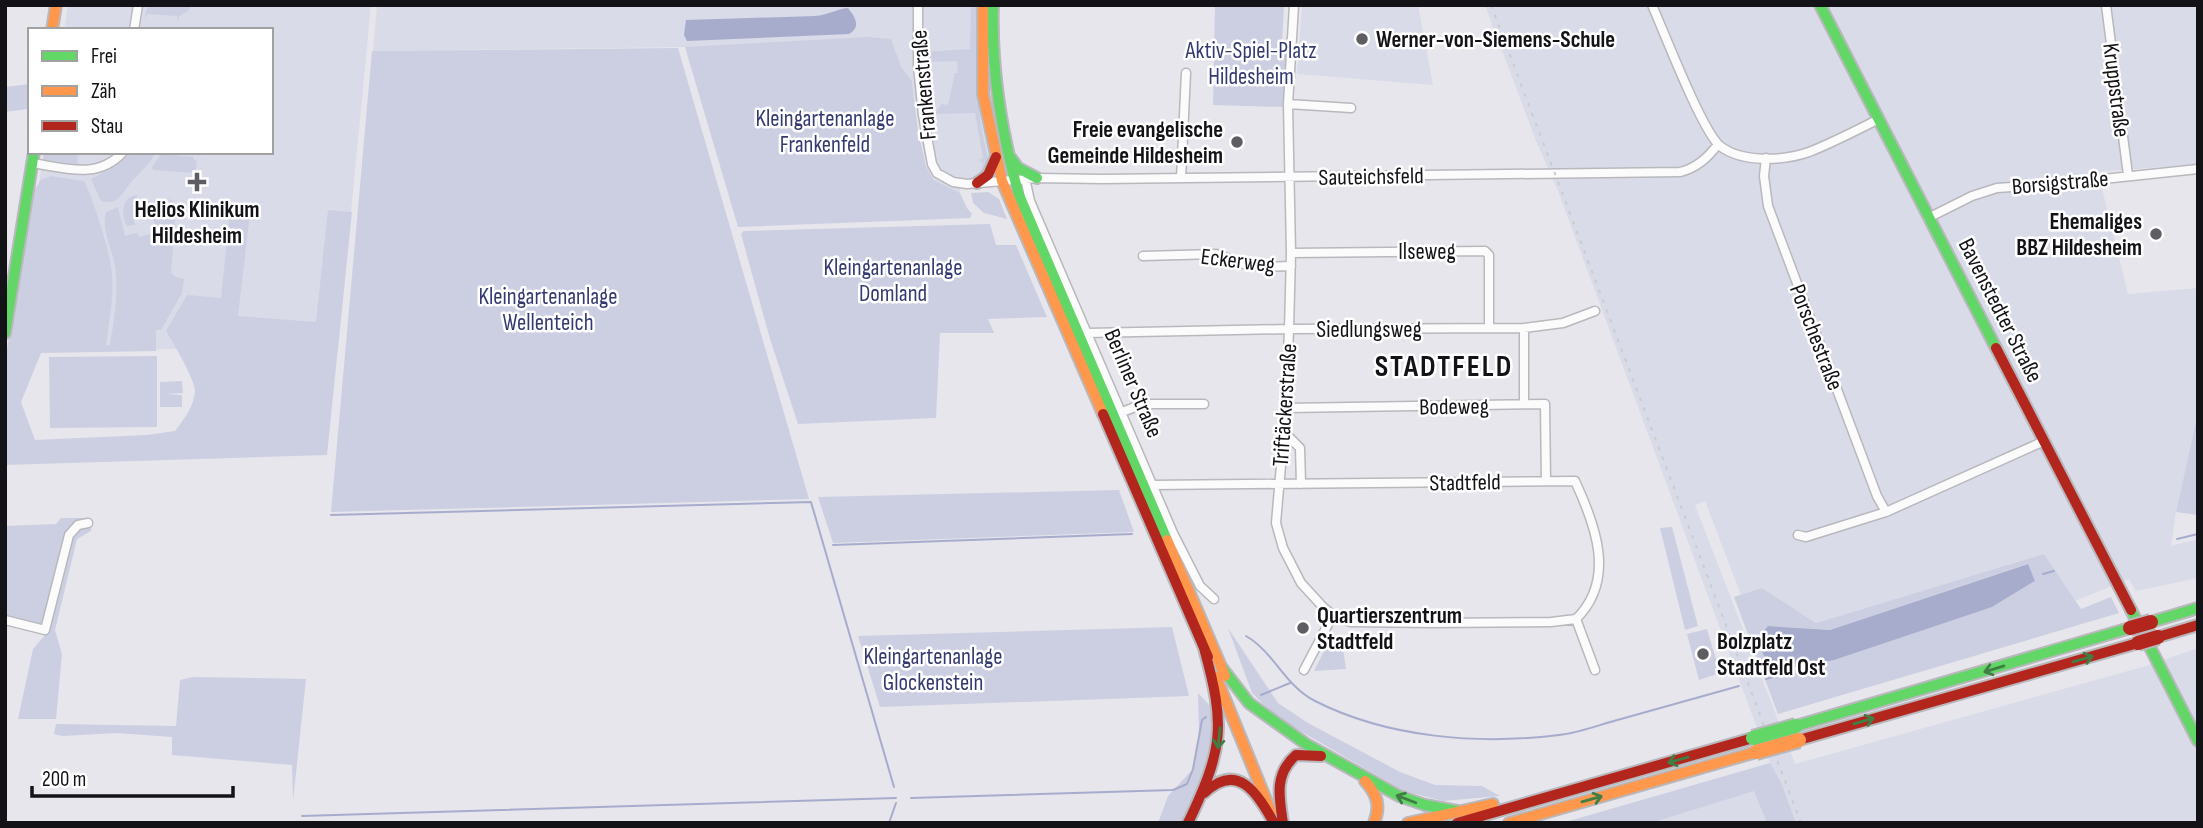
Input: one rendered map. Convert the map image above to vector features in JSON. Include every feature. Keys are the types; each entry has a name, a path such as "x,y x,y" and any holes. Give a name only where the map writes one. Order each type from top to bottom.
{"main road":[{"path":"52,28 56,5"},
{"name":"Berliner Straße","path":"983,5 984,94 1001,154 1020,179"},
{"name":"Berliner Straße","path":"993,5 993,77 1001,154"},
{"name":"Bavenstedter Straße","path":"1820,5 2042,442 2137,636 2198,741"},
{"path":"972,183 988,175 1001,154 1018,168 1024,210 1222,668 1283,823"},
{"path":"5,333 33,158"},
{"path":"1020,179 1015,215 1247,748 1275,823"},
{"path":"1173,533 1173,556"},
{"path":"2137,636 2151,622 2198,608"},
{"path":"1509,823 1524,815 1754,745 2137,636 2158,637 2198,625"},
{"path":"1188,823 1213,768 1221,729 1220,709 1204,648"},
{"path":"1222,668 1259,712 1331,758 1409,800 1457,817"},
{"path":"1283,823 1279,780 1283,766 1296,755 1331,758"},
{"path":"1360,774 1378,801 1379,809 1374,823"},
{"path":"1199,800 1216,782 1234,779 1243,782 1258,794 1275,823"},
{"path":"1408,823 1457,817 1500,803 1524,815"}],"street":[{"path":"134,28 138,5"},
{"name":"Frankenstraße","path":"918,5 919,82 932,164 937,173 946,180 972,183"},
{"name":"Triftäckerstraße","path":"1294,5 1288,104 1291,253 1289,329 1286,408 1276,523 1283,548 1301,583 1333,615"},
{"path":"1652,5 1705,124 1717,144 1734,155 1756,159 1807,153 1877,120"},
{"name":"Kruppstraße","path":"2106,5 2128,175"},
{"path":"1181,178 1186,72"},
{"path":"1288,104 1351,108"},
{"name":"Sauteichsfeld","path":"1020,179 1680,172 1694,169 1712,153 1717,144"},
{"path":"33,158 90,171 108,164 120,154"},
{"name":"Porschestraße","path":"1766,158 1764,176 1768,206 1877,496 1886,512"},
{"name":"Borsigstraße","path":"1928,218 1990,189 2198,169"},
{"path":"972,183 1020,179"},
{"name":"Berliner Straße","path":"1020,179 1173,533 1200,586 1214,599"},
{"name":"Ilseweg","path":"1291,253 1485,251 1489,255 1489,328"},
{"name":"Eckerweg","path":"1143,256 1216,254 1244,264 1264,267 1290,266"},
{"name":"Siedlungsweg","path":"1088,334 1289,329 1524,328 1563,323 1595,311"},
{"path":"1524,328 1524,404 1545,404 1546,481"},
{"path":"1122,412 1143,404 1204,404"},
{"name":"Bodeweg","path":"1286,408 1524,404"},
{"path":"1284,432 1300,448 1301,484"},
{"path":"1798,536 1806,537 1886,512 2042,442"},
{"name":"Stadtfeld","path":"1152,485 1575,481 1596,540 1599,571 1596,589 1587,608 1576,619"},
{"path":"5,620 45,631 69,535 78,525 88,523"},
{"path":"1304,670 1333,615 1350,622 1368,624 1551,622 1576,619 1595,670"}],"shaded area":[{"name":"Helios Klinikum Hildesheim","path":"68,5 371,5 338,347 12,351 44,154 273,154 273,28 64,28"},
{"path":"377,5 977,5 979,98 996,182 960,183 960,193 934,180 924,156 912,81 901,67 685,47 373,51"},
{"name":"Werner-von-Siemens-Schule","path":"1302,5 1418,5 1433,85 1297,74"},
{"path":"1485,5 2198,5 2198,164 2098,172 2128,294 2198,288 2198,412 2171,546 2198,539 2198,578 2136,591 2129,579 2075,601 2044,554 1816,623 1762,588 1741,595 1705,501 1695,505 1795,764 2146,666 2198,648 2198,823 1796,823 1781,782 1770,763 1558,191 1536,141"},
{"path":"1755,790 1767,823 1651,823"}],"green space":[{"path":"148,5 192,5 179,16 178,21 177,16 147,14 144,19"},
{"path":"971,5 977,5 977,84 989,161 979,177 968,178 979,175 983,163 979,160 983,158 975,113 934,114 942,104 948,105 955,73 958,73 957,61 928,62 922,52 970,49"},
{"name":"Aktiv-Spiel-Platz Hildesheim","path":"1215,5 1284,5 1282,45 1287,46 1284,107 1213,105"},
{"name":"Kleingartenanlage Frankenfeld","path":"869,37 891,39 901,67 912,81 918,131 926,166 934,180 960,193 972,214 970,218 738,227 685,47"},
{"name":"Kleingartenanlage Wellenteich","path":"678,48 809,499 331,512 372,51"},
{"path":"28,84 28,109 5,112 5,87"},
{"path":"44,154 77,154 78,164 43,160"},
{"path":"130,154 154,155 118,199 101,201 91,179 116,166"},
{"path":"161,154 194,157 197,161 195,173 153,170 152,167"},
{"path":"51,176 84,181 97,214 112,275 112,301 106,345 110,345 116,285 115,266 105,225 106,212 118,207 125,236 137,233 139,237 157,232 152,214 133,218 135,225 127,226 123,211 128,199 137,195 137,201 169,203 170,198 176,206 171,273 184,279 182,293 161,330 156,330 156,351 41,353 21,402 35,440 147,435 175,431 191,408 195,391 188,370 166,331 187,295 221,298 230,211 250,213 238,316 316,322 328,210 352,212 327,455 5,465 5,361 34,190 41,180"},
{"path":"988,192 999,199 1007,219 984,213 973,203 971,193"},
{"name":"Kleingartenanlage Domland","path":"990,224 996,245 1016,245 1047,317 988,319 994,333 940,333 936,418 798,424 770,339 741,234 744,231"},
{"path":"157,356 157,427 50,428 49,357"},
{"path":"182,381 183,393 166,394 182,395 182,407 160,407 160,382"},
{"path":"2198,412 2198,515 2176,512"},
{"path":"1119,490 1134,532 833,543 818,497"},
{"path":"61,518 87,518 92,522 91,531 77,539 55,630 62,654 56,719 18,719 33,649 45,635 40,625 5,617 5,526 56,524"},
{"path":"1672,527 1698,626 1685,630 1660,528"},
{"path":"2044,554 2081,609 2111,597 2119,613 1778,714 1734,597 1762,588 1816,623","holes":["2027,564 2035,581 1992,607 1770,671 1768,626 1830,630"]},
{"name":"Kleingartenanlage Glockenstein","path":"1172,627 1189,696 880,707 858,636"},
{"path":"1228,628 1278,703 1308,723 1400,772 1435,785 1482,786 1500,796 1443,801 1404,791 1276,717 1252,693"},
{"name":"Bolzplatz Stadtfeld Ost","path":"1707,629 1720,673 1699,680 1687,634"},
{"path":"1330,639 1342,642 1346,669 1314,671"},
{"path":"193,677 306,679 293,801 292,765 172,755 172,737 116,733 62,736 54,734 56,724 176,726 180,680"},
{"path":"1198,693 1217,713 1214,750 1183,823 1158,823 1168,796 1193,769 1199,735"},
{"path":"1770,763 1781,782 1796,823 1767,823 1754,791 1651,823 1562,823"}],"water":[{"path":"848,8 856,22 855,28 849,34 687,41 684,35 686,20 815,16"},
{"path":"2028,564 2035,581 1992,607 1834,660 1771,672 1757,640 1768,626 1830,630"}],"waterway":[{"path":"331,515 811,502 894,787"},
{"path":"833,545 1132,534"},
{"path":"2177,539 2198,534"},
{"path":"2043,574 2054,571"},
{"path":"1246,636 1264,651 1296,687 1315,701 1373,723 1434,736 1497,739 1567,734 1739,686"},
{"path":"1766,679 1773,677 1775,670"},
{"path":"1261,695 1290,683"},
{"path":"911,798 1173,790 1187,784 1193,769 1202,720 1206,717"},
{"path":"302,816 896,798"},
{"path":"889,823 896,803"}],"railway":[{"path":"1491,5 1801,823"}],"traffic: fast":[{"path":"993,5 999,101 1019,195 1167,540"},
{"path":"1820,5 1996,348"},
{"path":"5,333 34,154"},
{"path":"1010,157 1018,168 1037,178"},
{"path":"2151,622 2198,608"},
{"path":"2131,610 2198,741"},
{"path":"1796,726 2130,628"},
{"path":"1222,668 1249,703 1306,744 1399,796 1425,805 1457,811"},
{"path":"1753,738 1796,726"}],"traffic: slow":[{"path":"52,28 56,5"},
{"path":"983,5 983,94 1002,181 1103,414"},
{"path":"1167,540 1225,676"},
{"path":"1216,677 1271,812"},
{"path":"1756,752 1799,740"},
{"path":"1509,823 1756,752"},
{"path":"1365,781 1377,800 1374,823"},
{"path":"1408,823 1493,804"}],"traffic: jam":[{"path":"977,183 988,175 996,157"},
{"path":"1996,348 2131,610"},
{"path":"1103,414 1208,657"},
{"path":"2130,628 2151,622"},
{"path":"2158,637 2198,625"},
{"path":"2138,643 2158,637"},
{"path":"1799,740 2138,643"},
{"path":"1188,823 1208,776 1217,737 1216,698 1204,648"},
{"path":"1457,823 1753,738"},
{"path":"1283,823 1280,786 1284,770 1296,755 1321,756"},
{"path":"1204,793 1216,784 1227,780 1237,781 1261,801 1274,823"}],"place":[{"name":"Werner-von-Siemens-Schule","path":"1362,39"},
{"name":"Freie evangelische Gemeinde Hildesheim","path":"1237,142"},
{"name":"Helios Klinikum Hildesheim","path":"197,182"},
{"name":"Ehemaliges BBZ Hildesheim","path":"2156,234"},
{"name":"Quartierszentrum Stadtfeld","path":"1303,628"},
{"name":"Bolzplatz Stadtfeld Ost","path":"1703,654"}],"district":[{"name":"STADTFELD","path":"1444,366"}]}
